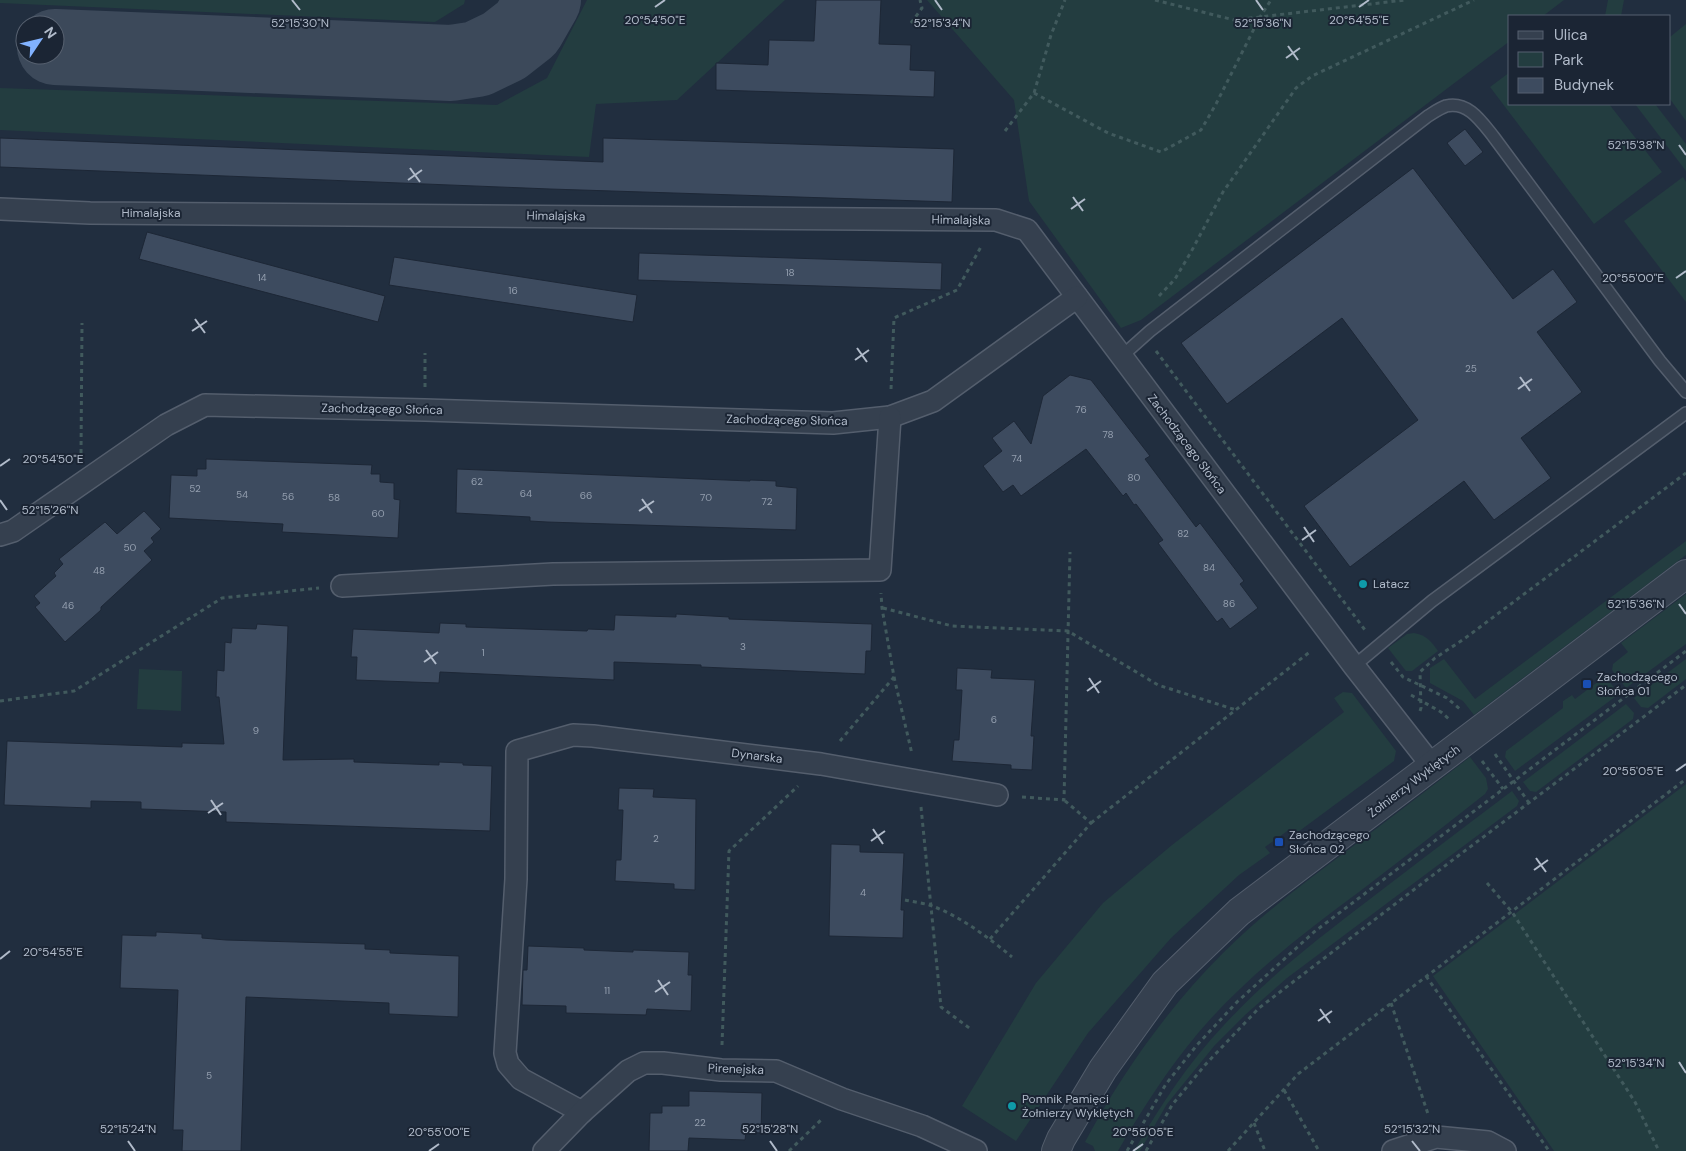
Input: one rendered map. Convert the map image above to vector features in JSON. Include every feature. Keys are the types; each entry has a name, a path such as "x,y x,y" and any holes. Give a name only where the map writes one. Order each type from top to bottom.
{"street":[{"name":"Himalajska","path":"0,209 90,213 996,220 1027,230 1077,297"},
{"name":"Zachodzącego Słońca","path":"0,535 13,532 166,425 205,405 833,423 890,417 933,401 1077,297 1331,636 1433,767"},
{"path":"342,586 552,574 880,570 890,417"},
{"name":"Żołnierzy Wyklętych","path":"1056,1151 1060,1139 1103,1069 1165,983 1239,912 1686,574"},
{"name":"Dynarska","path":"582,1112 521,1079 508,1064 505,1053 516,879 517,750 573,736 593,736 821,764 996,795"},
{"name":"Pirenejska","path":"544,1151 582,1112 628,1071 644,1063 663,1063 721,1070 776,1071 842,1099 922,1126 976,1151"},
{"path":"1393,1151 1436,1137 1488,1142 1505,1151"}],"lane":[{"path":"1122,356 1145,336 1428,116 1445,106 1460,106 1475,113 1660,361 1686,392"},
{"path":"1354,666 1408,620 1686,413"}],"path":[{"path":"911,23 922,8 920,0"},
{"path":"1155,0 1234,20 1405,0"},
{"path":"1034,93 1108,133 1161,152 1201,130 1260,17 1271,0"},
{"path":"1158,297 1175,279 1223,192 1296,88 1312,76 1474,0"},
{"path":"1005,131 1034,93 1051,35 1065,1"},
{"path":"890,417 894,318 957,290 996,220"},
{"path":"81,484 82,323"},
{"path":"1145,336 1377,646 1403,677 1421,687"},
{"path":"425,410 426,353"},
{"path":"1403,729 1416,718 1421,708 1420,672 1435,658 1464,639 1686,473"},
{"path":"1064,800 1070,552"},
{"path":"880,570 882,608 894,677 918,781 941,1006 972,1030"},
{"path":"0,701 74,690 222,598 342,586"},
{"path":"882,608 952,626 1068,631 1158,685 1236,710"},
{"path":"990,939 1091,823 1331,636"},
{"path":"1127,1151 1166,1084 1197,1045 1237,1002 1314,932 1686,651"},
{"path":"721,1070 729,851 821,764 894,677"},
{"path":"1146,1151 1172,1105 1205,1064 1259,1008 1686,685"},
{"path":"1407,692 1440,712 1455,724 1503,789"},
{"path":"1228,1151 1298,1074 1686,778"},
{"path":"996,795 1064,800 1091,823"},
{"path":"1487,883 1512,912 1635,1102 1659,1151"},
{"path":"905,900 932,906 950,915 990,939 1012,957"},
{"path":"1426,976 1549,1151"},
{"path":"1391,1003 1436,1137"},
{"path":"1284,1090 1318,1151"},
{"path":"789,1151 842,1099"},
{"path":"1254,1123 1264,1151"}],"green space":[{"path":"0,0 465,0 464,4 435,22 0,3"},
{"path":"587,0 785,0 677,100 596,104 589,157 0,130 0,88 497,105 547,78"},
{"path":"927,0 1564,0 1544,15 1508,15 1508,43 1141,320 1121,328 1029,201 1014,100"},
{"path":"1608,0 1624,0 1621,15 1605,15"},
{"path":"1686,24 1686,121 1671,100 1671,36"},
{"path":"1508,74 1508,105 1610,105 1662,172 1594,224 1490,87"},
{"path":"1636,105 1656,105 1686,144 1686,171"},
{"path":"1683,177 1686,182 1686,302 1624,221"},
{"path":"1686,541 1686,555 1474,715 1463,701 1430,683 1430,668 1444,659 1475,699"},
{"path":"1686,594 1686,644 1626,688 1612,670 1613,664 1628,652 1621,643"},
{"path":"1414,633 1428,639 1438,651 1412,671 1406,671 1388,648 1407,634"},
{"path":"1686,659 1686,679 1648,708 1641,707 1634,698"},
{"path":"139,669 182,671 181,711 137,709"},
{"path":"1599,674 1605,676 1619,694 1515,771 1505,757 1506,751 1563,708 1563,701 1572,695 1575,699 1599,681 1596,677"},
{"path":"1343,692 1352,693 1396,751 1394,761 1294,835 1290,829 1265,847 1270,853 1239,875 1171,938 1088,1033 1016,1141 962,1106 1036,983 1103,903 1172,845 1344,712 1334,698"},
{"path":"1626,704 1634,713 1633,719 1536,792 1530,791 1523,782"},
{"path":"1470,757 1486,778 1488,789 1485,794 1316,924 1235,993 1199,1032 1177,1060 1146,1105 1118,1151 1095,1151 1093,1146 1085,1142 1114,1091 1147,1042 1183,996 1223,953 1286,897"},
{"path":"1686,784 1686,1151 1554,1151 1433,976"},
{"path":"1512,791 1519,801 1517,806 1287,978 1245,1015 1215,1045 1167,1104 1140,1151 1134,1151 1164,1101 1198,1054 1241,1007 1294,959 1332,928"}],"building":[{"path":"816,0 881,0 879,44 911,45 910,70 935,71 934,97 716,90 716,63 768,65 769,40 814,41"},
{"path":"1465,129 1483,152 1465,166 1447,143"},
{"path":"0,138 603,162 603,138 954,149 952,202 550,189 0,167"},
{"path":"1413,168 1513,299 1553,269 1577,302 1537,332 1582,392 1521,438 1551,478 1494,520 1464,481 1350,567 1304,506 1418,420 1342,318 1227,404 1181,343"},
{"path":"147,232 385,296 378,322 139,259"},
{"path":"639,253 942,263 941,290 638,280"},
{"path":"394,257 637,295 633,322 389,285"},
{"path":"1070,375 1091,380 1150,456 1145,459 1196,527 1200,523 1244,581 1240,584 1258,608 1230,629 1222,618 1217,622 1158,543 1163,540 1136,504 1134,505 1126,493 1123,496 1086,449 1021,496 1013,485 1003,492 983,466 1002,451 992,438 1014,421 1031,444 1043,396"},
{"path":"206,459 372,465 371,474 380,474 380,482 394,483 394,499 400,500 398,538 282,532 283,524 169,518 171,475 197,476 197,469 206,469"},
{"path":"457,469 776,481 776,486 797,488 796,530 547,522 530,521 530,517 456,513"},
{"path":"144,511 161,529 151,538 154,542 144,551 152,560 65,642 35,607 40,603 34,596 56,576 54,573 63,564 59,559 105,522 117,534"},
{"path":"676,614 729,617 729,619 872,624 871,651 866,651 865,674 614,662 614,680 440,672 439,683 356,680 357,657 351,657 353,629 439,633 440,623 466,624 466,627 587,631 588,629 614,630 615,615 676,617"},
{"path":"257,624 288,626 283,760 354,759 354,762 439,765 439,762 492,766 490,831 226,822 226,812 141,809 141,802 91,801 91,808 4,805 7,741 182,747 182,743 224,744 219,697 216,697 217,670 224,671 225,642 231,643 232,628 256,629"},
{"path":"957,668 992,670 991,678 1035,680 1031,736 1034,736 1032,770 1011,769 1011,765 952,761 954,740 959,740 962,690 956,690"},
{"path":"619,788 654,789 653,797 696,799 695,890 674,889 674,884 615,881 616,860 621,860 623,810 618,810"},
{"path":"831,844 860,845 860,852 904,853 901,910 904,910 903,938 829,936"},
{"path":"156,932 202,934 202,938 226,940 365,944 365,949 390,950 390,953 459,956 458,1017 389,1014 389,1003 246,997 241,1151 182,1151 183,1130 173,1130 178,990 120,988 122,935 156,936"},
{"path":"528,946 633,952 633,950 689,952 688,975 692,975 691,1011 647,1009 646,1015 566,1013 566,1006 522,1005 523,970 527,970"},
{"path":"689,1091 762,1093 761,1133 746,1132 745,1140 689,1138 688,1151 649,1151 650,1113 662,1113 662,1106 689,1106"}],"taxiway":[{"path":"65,47 451,63 477,59 504,46 527,28 543,0"}],"place":[{"name":"Latacz","path":"1363,584"},
{"name":"Zachodzącego Słońca 01","path":"1587,684"},
{"name":"Zachodzącego Słońca 02","path":"1279,842"},
{"name":"Pomnik Pamięci Żołnierzy Wyklętych","path":"1012,1106"}]}
